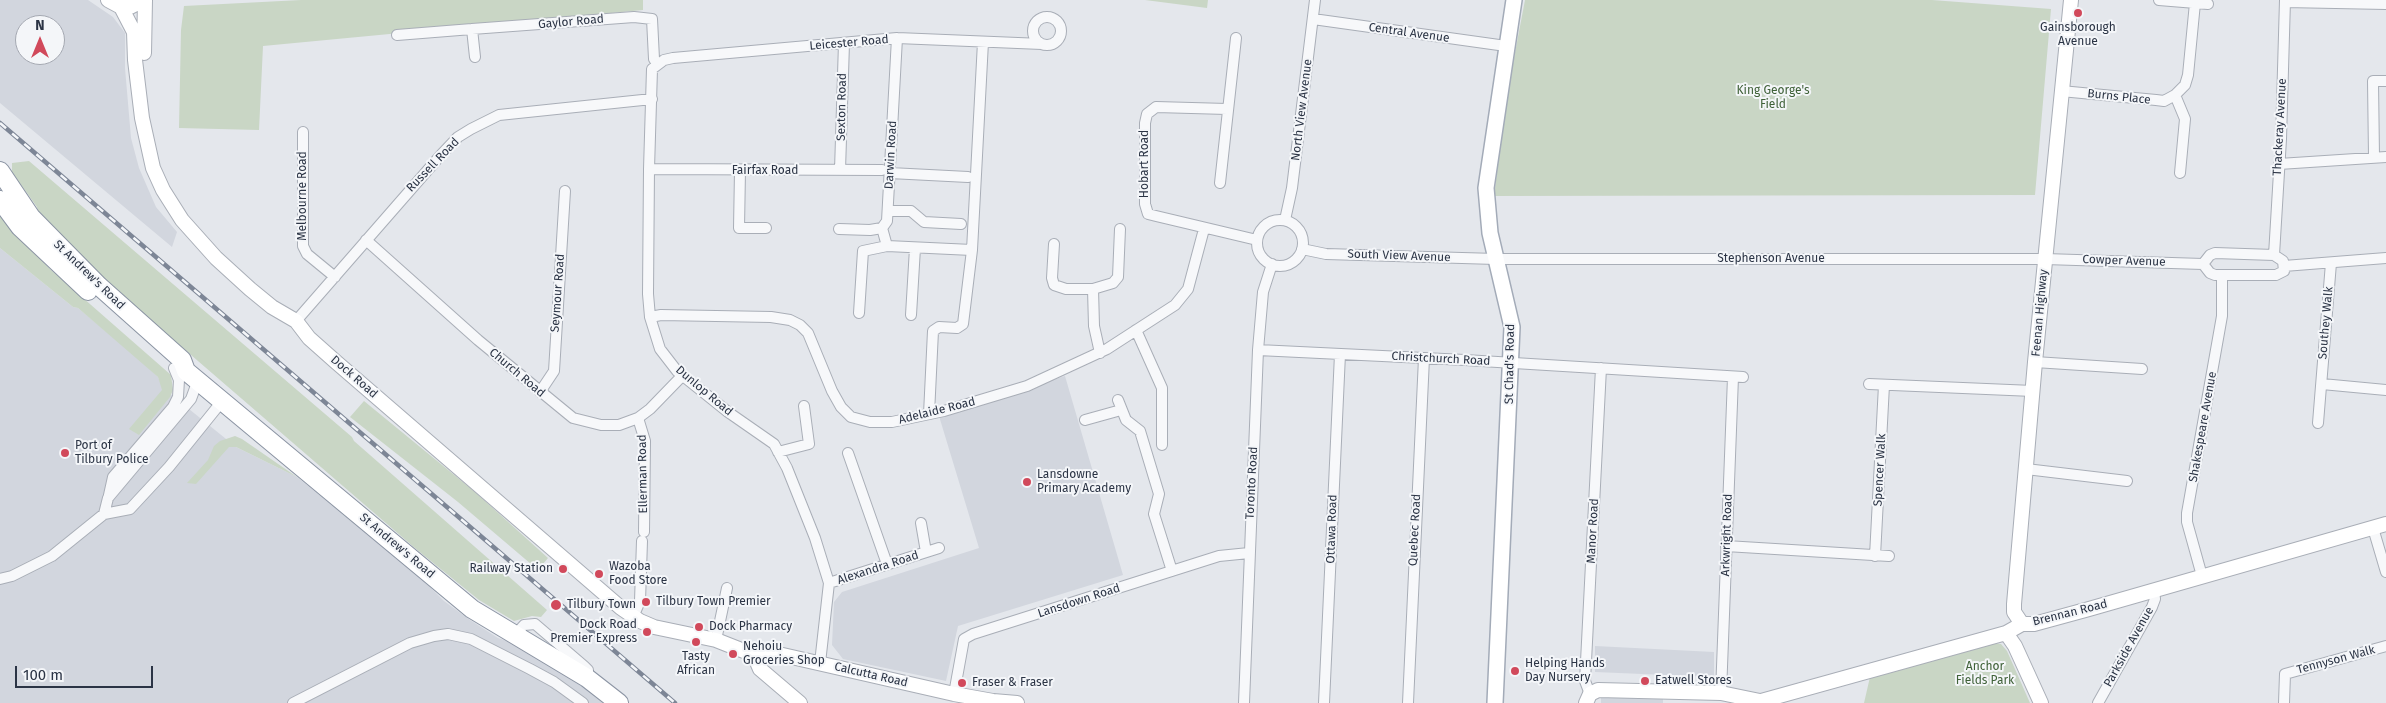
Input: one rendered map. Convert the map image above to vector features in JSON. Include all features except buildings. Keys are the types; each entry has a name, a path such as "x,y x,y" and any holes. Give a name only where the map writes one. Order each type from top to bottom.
{"highway":[{"name":"St Andrew's Road","path":"0,171 25,222"},
{"name":"St Andrew's Road","path":"0,200 182,360 186,373 222,400 472,609 587,678 620,703"}],"main road":[{"name":"St Chad's Road","path":"1495,703 1512,326 1487,213 1486,188 1514,0"}],"street":[{"path":"108,0 121,7"},
{"name":"Dock Road","path":"139,86 144,60 144,0 130,7 121,7 134,32 135,60 142,118 153,168 162,190 182,220 216,258 250,289 272,307 296,321 309,338 336,362 637,619"},
{"name":"North View Avenue","path":"1284,220 1292,188 1315,0"},
{"name":"Feenan Highway","path":"2022,624 2014,608 2035,362 2071,0"},
{"path":"2159,0 2208,4"},
{"path":"2285,1 2386,4"},
{"name":"Thackeray Avenue","path":"2274,254 2285,1"},
{"path":"2180,172 2185,119 2174,95 2185,85 2188,75 2195,3"},
{"name":"Gaylor Road","path":"472,29 634,17 652,20 654,59 657,64"},
{"name":"Central Avenue","path":"1313,19 1506,46"},
{"path":"397,35 472,29 475,57"},
{"name":"Leicester Road","path":"657,64 673,58 897,38 1042,44"},
{"name":"Darwin Road","path":"882,228 887,221 888,211 886,172 897,38"},
{"path":"1220,183 1236,38"},
{"path":"929,414 933,331 939,327 957,328 964,324 972,250 983,42"},
{"name":"Sexton Road","path":"840,170 844,43"},
{"name":"Dunlop Road","path":"657,64 652,69 649,169 648,294 650,317 660,350 677,371 728,412 774,444 787,468 815,538 829,583 820,663"},
{"path":"2374,157 2373,81 2386,81"},
{"name":"Burns Place","path":"2061,91 2156,100 2164,100 2174,95"},
{"name":"Russell Road","path":"296,321 458,137 499,115 652,99"},
{"name":"Hobart Road","path":"1227,109 1156,107 1148,114 1145,123 1145,204 1148,214 1204,229 1257,240"},
{"name":"Melbourne Road","path":"303,132 303,246 307,254 335,277"},
{"path":"2279,164 2386,156"},
{"name":"Fairfax Road","path":"649,169 740,171 840,170 968,176"},
{"path":"740,171 739,228 766,228"},
{"name":"Seymour Road","path":"540,392 554,371 565,191"},
{"path":"888,211 911,211 924,222 961,224"},
{"path":"1284,220 1299,229 1302,235 1302,249 1295,260 1288,264 1272,264 1261,255 1257,240 1262,228 1268,223 1284,220"},
{"path":"839,229 870,230 882,228 887,246"},
{"path":"1054,244 1052,278 1054,285 1066,289 1093,289 1113,282 1118,277 1120,229"},
{"name":"Adelaide Road","path":"650,317 661,315 771,317 790,320 800,325 808,333 832,390 841,407 851,417 870,422 892,422 929,414 1027,386 1100,353 1175,305 1188,289 1204,229"},
{"name":"Church Road","path":"366,240 478,340 562,411 586,423 618,425 638,418 650,409 683,375"},
{"path":"859,313 863,251 887,246 972,250"},
{"path":"912,315 915,248"},
{"name":"South View Avenue","path":"1302,249 1326,254 1496,259"},
{"path":"2203,264 2210,255 2215,253 2274,254 2283,261 2284,266 2284,271 2276,275 2222,275"},
{"path":"2284,266 2386,258"},
{"name":"Stephenson Avenue","path":"1496,259 2045,259"},
{"name":"Cowper Avenue","path":"2045,259 2203,264 2210,273 2222,275"},
{"name":"Southey Walk","path":"2318,423 2331,263"},
{"name":"Toronto Road","path":"1244,703 1258,350 1263,292 1272,264"},
{"name":"Shakespeare Avenue","path":"2202,576 2187,522 2187,513 2222,316 2222,275"},
{"path":"1093,289 1094,326 1100,353"},
{"path":"1136,330 1162,388 1162,445"},
{"name":"Christchurch Road","path":"1258,350 1738,377"},
{"name":"Ottawa Road","path":"1324,703 1340,354"},
{"name":"Quebec Road","path":"1408,703 1424,358"},
{"path":"2035,362 2142,369"},
{"name":"Manor Road","path":"1588,698 1585,681 1601,368"},
{"path":"108,498 191,399 186,373"},
{"path":"104,514 113,477 173,407 178,397 180,380 186,373"},
{"name":"Arkwright Road","path":"1724,698 1726,546 1738,377"},
{"path":"1869,384 2033,392"},
{"path":"2322,384 2386,390"},
{"name":"Spencer Walk","path":"1875,556 1884,385"},
{"path":"0,579 12,576 52,556 104,514 130,509 169,467 222,400"},
{"path":"1085,420 1120,405 1126,420 1140,431 1159,494 1154,514 1172,571"},
{"path":"778,452 809,444 804,406"},
{"name":"Ellerman Road","path":"637,619 640,601 643,536 645,441 638,418"},
{"path":"848,453 887,564"},
{"path":"2026,469 2127,481"},
{"name":"Alexandra Road","path":"921,523 926,552"},
{"path":"2380,526 2386,572"},
{"name":"Brennan Road","path":"1757,702 2006,633 2022,624 2034,624 2380,526"},
{"path":"1726,546 1889,556"},
{"name":"Alexandra Road","path":"829,583 939,548"},
{"name":"Lansdown Road","path":"954,694 964,639 973,634 1219,556 1249,553"},
{"path":"716,640 727,588"},
{"name":"Parkside Avenue","path":"2098,703 2152,607 2155,599 2154,590"},
{"name":"Calcutta Road","path":"637,619 654,627 716,640 754,655 774,654 954,694 1017,703"},
{"path":"2006,633 2015,646 2041,703"},
{"path":"293,703 410,643 448,634 471,639 513,660 554,682 583,703"},
{"name":"Tennyson Walk","path":"2284,703 2285,674 2386,646"},
{"path":"754,655 760,669 800,703"},
{"path":"1588,698 1598,690 1724,698 1757,702"}],"shaded area":[{"path":"0,0 88,0 113,17 125,33 125,68 131,138 139,168 156,207 177,232 172,247 0,103"},
{"path":"0,248 73,307 78,308 150,368 158,377 163,388 236,447 297,477 416,573 444,601 470,620 498,638 516,644 584,686 607,703 0,703"},
{"name":"Lansdowne Primary Academy","path":"1065,376 1123,575 958,626 946,681 843,659 832,645 834,602 842,592 979,548 939,416"},
{"path":"1595,646 1714,652 1714,677 1595,672"},
{"path":"1601,697 1663,699 1663,703 1601,703"}],"green space":[{"path":"301,0 643,0 643,10 263,46 259,130 179,128 181,30 184,6"},
{"path":"1145,0 1208,0 1207,8"},
{"name":"King George's Field","path":"1525,0 1932,0 2051,9 2035,195 1494,196 1506,100"},
{"path":"29,161 352,437 354,441 547,610 541,617 532,616 514,621 479,600 416,549 111,286 38,214 37,207 12,172 12,163"},
{"path":"0,211 15,232 50,269 171,375 173,390 170,397 139,435 129,429 162,390 158,377 78,308 73,307 0,248"},
{"path":"364,401 475,492 548,558 538,570 458,502 350,417"},
{"path":"235,436 297,477 236,447 229,447 196,484 187,483 208,460 214,446 220,441"},
{"name":"Anchor Fields Park","path":"1992,643 2001,644 2007,651 2030,703 1864,703 1870,677"}],"railway":[{"path":"0,123 675,703"}],"place":[{"name":"Gainsborough Avenue","path":"2078,13"},
{"name":"Port of Tilbury Police","path":"65,453"},
{"name":"Lansdowne Primary Academy","path":"1027,482"},
{"name":"Railway Station","path":"563,569"},
{"name":"Wazoba Food Store","path":"599,574"},
{"name":"Tilbury Town Premier","path":"646,602"},
{"name":"Tilbury Town","path":"556,605"},
{"name":"Dock Pharmacy","path":"699,627"},
{"name":"Dock Road Premier Express","path":"647,632"},
{"name":"Tasty African","path":"696,642"},
{"name":"Nehoiu Groceries Shop","path":"733,654"},
{"name":"Helping Hands Day Nursery","path":"1515,671"},
{"name":"Eatwell Stores","path":"1645,681"},
{"name":"Fraser & Fraser","path":"962,683"}]}
